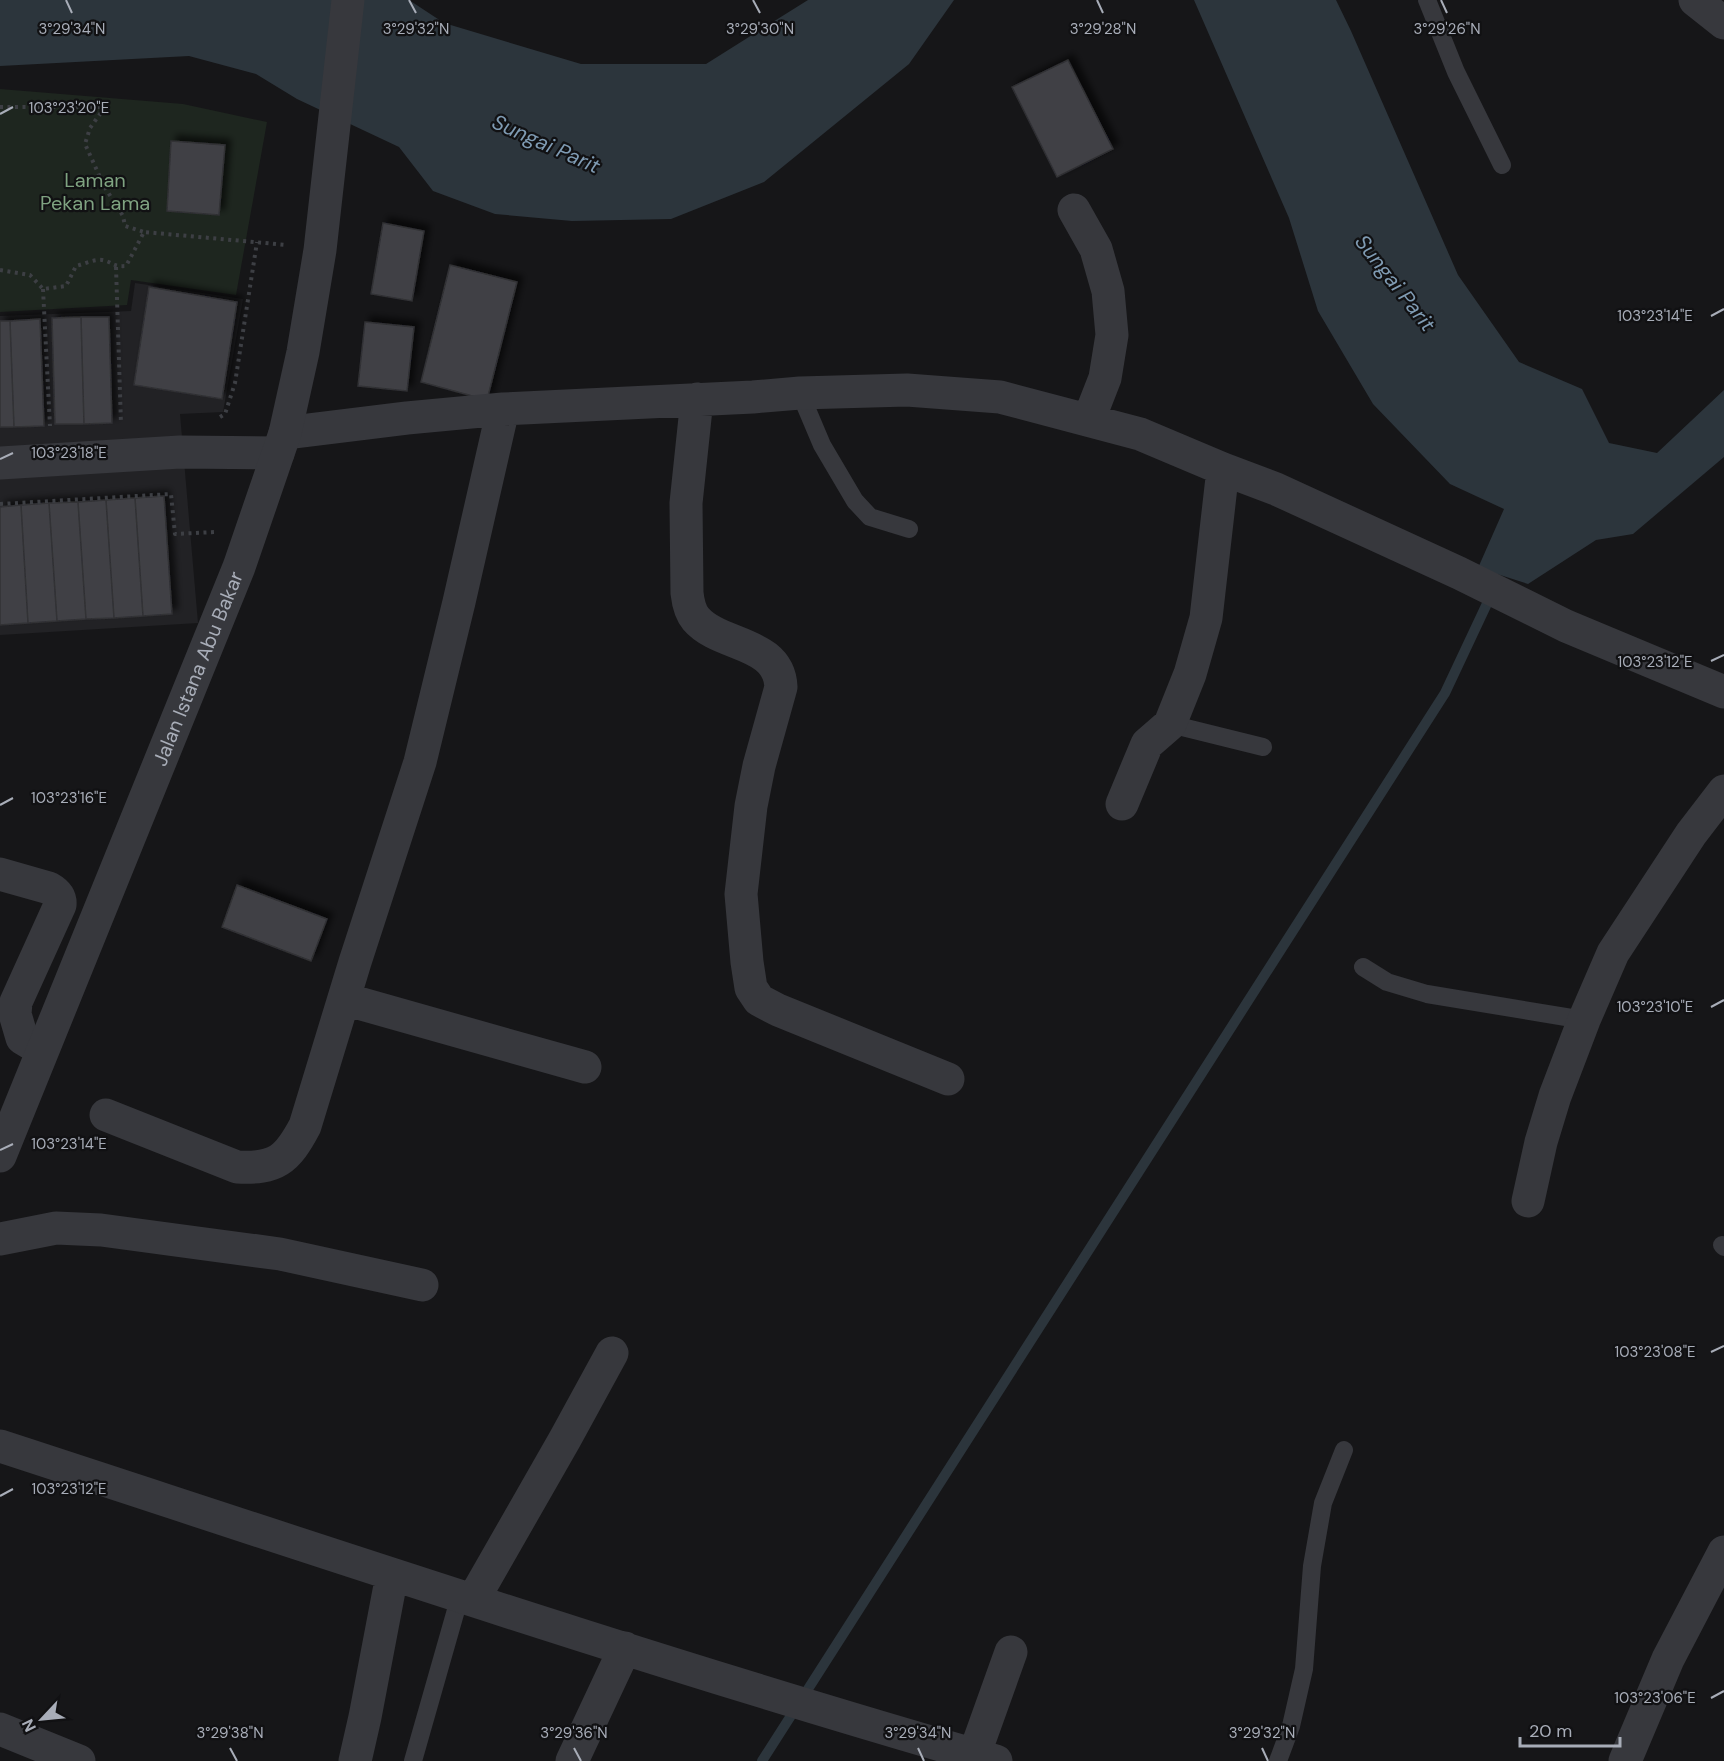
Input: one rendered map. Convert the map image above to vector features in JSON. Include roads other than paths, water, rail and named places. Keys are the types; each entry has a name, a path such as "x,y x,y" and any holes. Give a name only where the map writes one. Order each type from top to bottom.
{"street":[{"name":"Jalan Istana Abu Bakar","path":"0,1156 252,530 281,443 303,352 320,250 348,0"},
{"path":"1695,0 1724,23"},
{"path":"1074,210 1096,249 1108,291 1112,335 1105,378 1089,419"},
{"path":"0,463 180,452 281,443 407,418 503,409 800,393 906,390 1000,397 1140,434 1222,470 1276,489 1459,573 1566,626 1724,692"},
{"path":"697,399 686,503 689,605 696,619 712,632 758,651 774,666 780,676 781,687 757,776 745,850 741,894 751,988 759,1000 778,1010 948,1079"},
{"path":"106,1115 237,1167 259,1168 277,1162 294,1147 305,1126 420,762 503,409"},
{"path":"1122,804 1147,744 1170,724 1190,674 1206,618 1222,470"},
{"path":"1528,1201 1552,1105 1584,1020 1613,953 1691,834 1724,791"},
{"path":"0,874 49,888 56,892 60,900 60,905 16,1002 15,1014 22,1038 42,1050"},
{"path":"344,999 585,1067"},
{"path":"0,1239 56,1228 101,1230 280,1254 422,1285"},
{"path":"466,1598 565,1439 612,1353"},
{"path":"0,1446 392,1575 980,1759 1011,1652"},
{"path":"1625,1761 1668,1659 1724,1552"},
{"path":"355,1761 392,1575"},
{"path":"572,1761 625,1648"},
{"path":"0,1729 79,1761"}],"lane":[{"path":"1427,0 1456,72 1502,165"},
{"path":"800,393 822,445 855,501 870,517 909,529"},
{"path":"1170,724 1263,747"},
{"path":"1362,967 1387,982 1427,994 1584,1020"},
{"path":"1278,1761 1291,1725 1304,1670 1312,1566 1323,1503 1344,1450"},
{"path":"413,1761 466,1598"}],"water":[{"name":"Sungai Parit","path":"0,0 409,0 444,23 581,64 706,64 808,0 954,0 909,64 764,182 671,219 572,221 495,214 433,191 399,147 297,99 256,74 189,56 0,66"},
{"name":"Sungai Parit","path":"1194,0 1336,0 1458,275 1519,362 1582,389 1609,443 1657,453 1724,390 1724,457 1633,534 1596,540 1528,584 1478,568 1504,509 1450,484 1373,404 1318,311 1289,218"}],"waterway":[{"path":"762,1761 1445,693 1492,593"}],"park label":[{"name":"Laman Pekan Lama","path":"95,192"}]}
